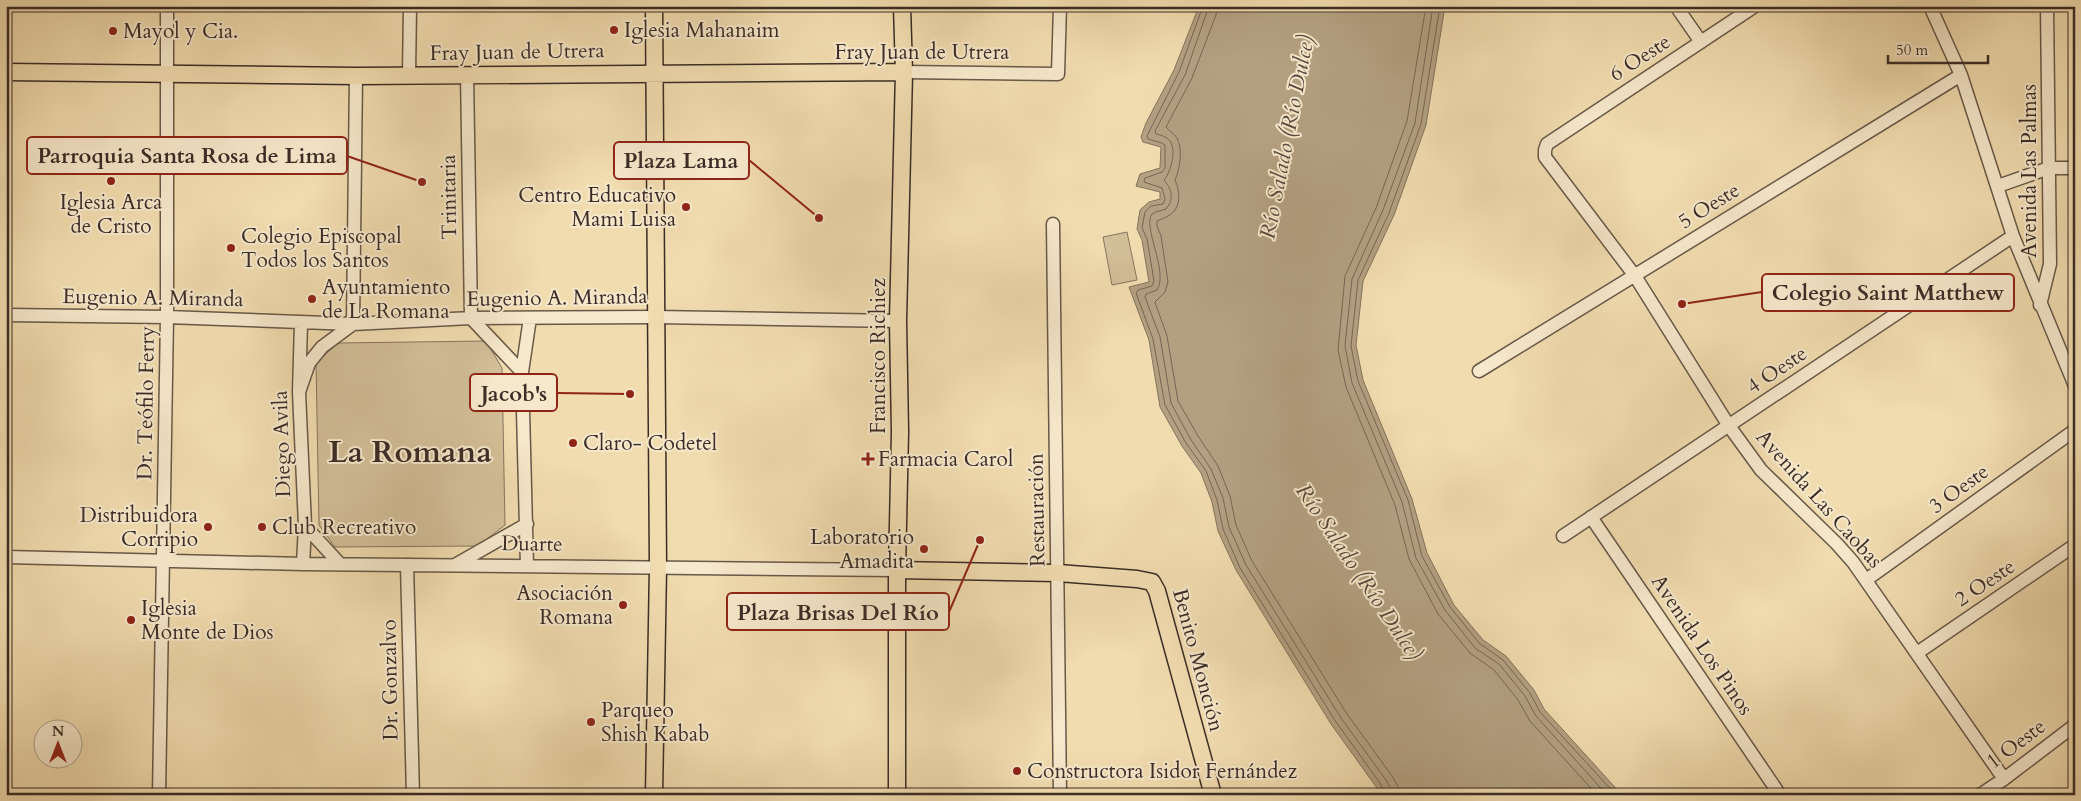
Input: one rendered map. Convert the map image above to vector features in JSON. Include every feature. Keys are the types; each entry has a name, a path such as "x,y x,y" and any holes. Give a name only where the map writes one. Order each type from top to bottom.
{"main road":[{"path":"654,6 658,567 654,795"},
{"name":"Francisco Richiez","path":"897,795 897,570 900,432 898,321 904,72 902,6"},
{"name":"Fray Juan de Utrera","path":"6,72 356,76 655,72 904,72"},
{"name":"Duarte","path":"897,570 1058,573 1137,579"},
{"name":"Benito Monción","path":"1137,579 1152,582 1156,587 1212,795"}],"street":[{"name":"Dr. Teófilo Ferry","path":"159,795 167,317 167,6"},
{"path":"410,6 410,75"},
{"name":"Fray Juan de Utrera","path":"904,72 1058,74 1060,6"},
{"path":"1676,6 1701,42"},
{"name":"6 Oeste","path":"1547,144 1755,6"},
{"path":"1930,6 1961,75 1998,186 2012,236 2075,386"},
{"name":"Avenida Las Palmas","path":"2040,305 2050,264 2047,6"},
{"name":"Trinitaria","path":"467,74 471,318"},
{"name":"5 Oeste","path":"1479,370 1961,75"},
{"path":"299,392 309,363 322,347 354,324 356,76"},
{"name":"Avenida Las Caobas","path":"1547,144 1544,150 1545,157 1635,276 1729,426 1760,470 1838,544 1866,580 2004,779"},
{"path":"1998,186 2049,168 2075,168"},
{"name":"Restauración","path":"1053,224 1060,795"},
{"name":"4 Oeste","path":"1563,536 2012,236"},
{"name":"Eugenio A. Miranda","path":"6,315 167,317 354,324 471,318 655,317 898,321"},
{"path":"471,318 522,372"},
{"path":"527,566 522,372 530,318"},
{"name":"Diego Avila","path":"302,323 299,392 306,526 303,564"},
{"name":"3 Oeste","path":"1866,580 2075,430"},
{"name":"Avenida Los Pinos","path":"1591,517 1780,795"},
{"path":"455,565 527,524"},
{"path":"306,526 340,564"},
{"name":"2 Oeste","path":"1917,653 2075,545"},
{"name":"Duarte","path":"6,557 303,564 897,570"},
{"name":"Dr. Gonzalvo","path":"407,565 413,795"},
{"name":"1 Oeste","path":"1980,795 2075,725"}],"shaded area":[{"path":"1127,232 1137,280 1112,285 1103,237"},
{"path":"486,341 502,368 505,525 478,546 335,547 319,525 316,363 338,343"}],"water":[{"name":"Río Salado (Río Dulce)","path":"1199,6 1445,6 1426,125 1394,215 1363,281 1356,345 1363,380 1412,499 1427,553 1454,605 1483,640 1506,656 1534,690 1544,709 1622,795 1382,795 1331,724 1236,570 1218,531 1212,502 1201,473 1182,446 1160,407 1149,340 1129,287 1149,282 1142,240 1137,229 1140,210 1149,202 1160,199 1160,192 1136,186 1140,174 1160,168 1161,147 1143,142 1141,137 1146,123 1174,70"}],"place":[{"name":"Iglesia Mahanaim","path":"614,30"},
{"name":"Mayol y Cia.","path":"113,31"},
{"name":"Iglesia Arca de Cristo","path":"111,181"},
{"name":"Parroquia Santa Rosa de Lima","path":"422,182"},
{"name":"Centro Educativo Mami Luisa","path":"686,207"},
{"name":"Plaza Lama","path":"819,218"},
{"name":"Colegio Episcopal Todos los Santos","path":"231,248"},
{"name":"Ayuntamiento de La Romana","path":"312,299"},
{"name":"Colegio Saint Matthew","path":"1682,304"},
{"name":"Jacob's","path":"630,394"},
{"name":"Claro- Codetel","path":"573,443"},
{"name":"Farmacia Carol","path":"868,459"},
{"name":"Distribuidora Corripio","path":"208,527"},
{"name":"Club Recreativo","path":"262,527"},
{"name":"Plaza Brisas Del Río","path":"980,540"},
{"name":"Laboratorio Amadita","path":"924,549"},
{"name":"Asociación Romana","path":"623,605"},
{"name":"Iglesia Monte de Dios","path":"131,620"},
{"name":"Parqueo Shish Kabab","path":"591,722"},
{"name":"Constructora Isidor Fernández","path":"1017,771"}],"district":[{"name":"La Romana","path":"410,452"}]}
